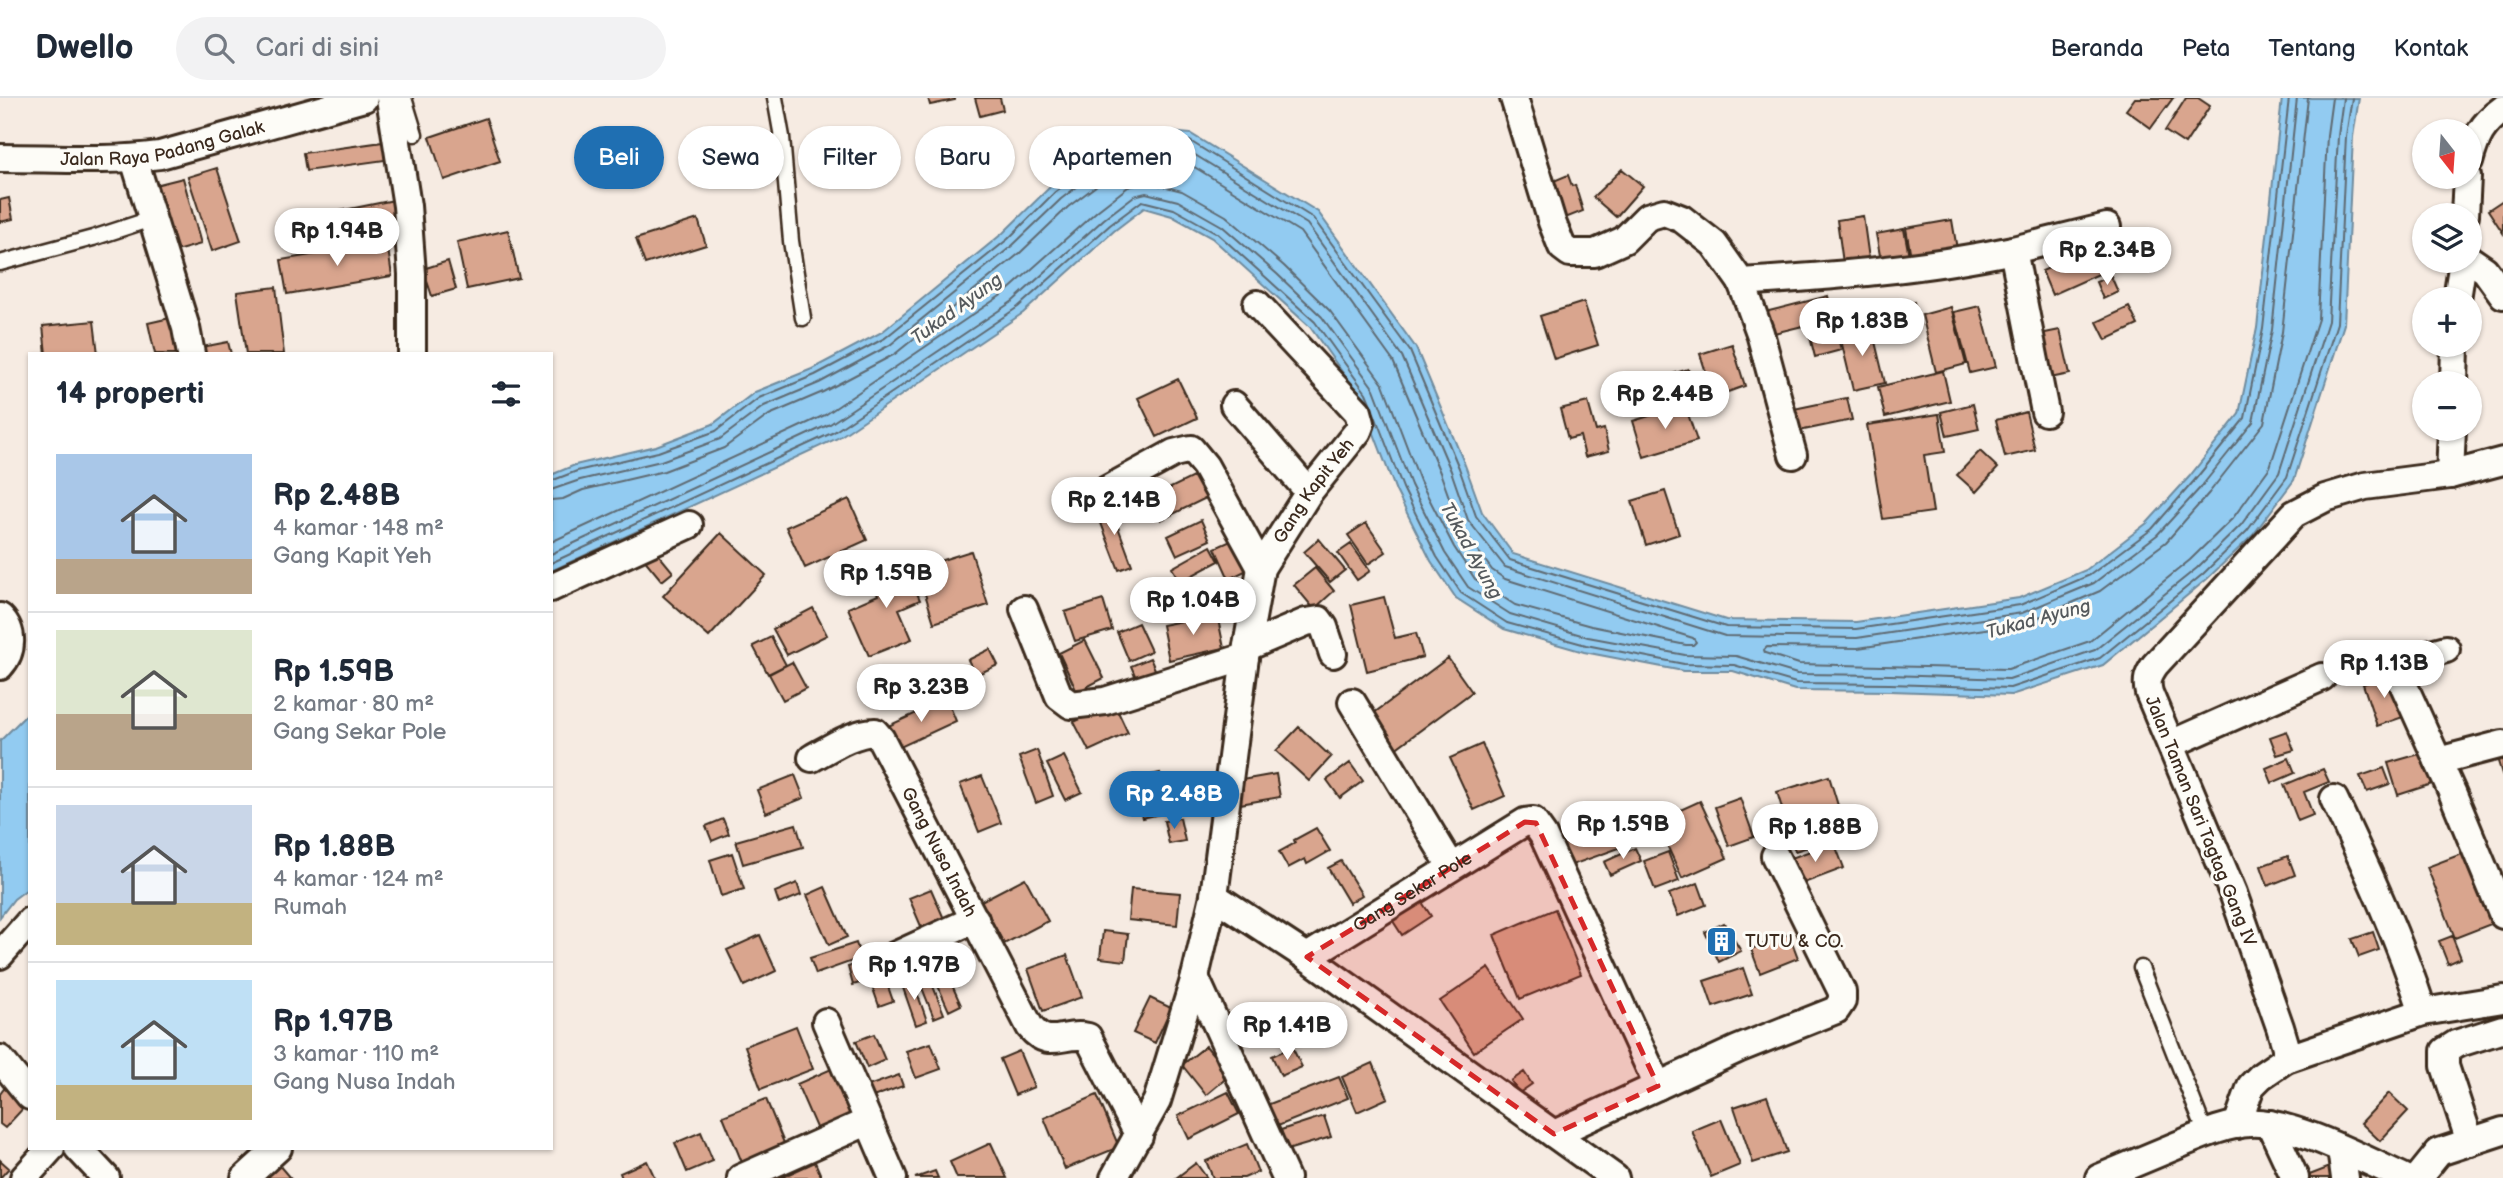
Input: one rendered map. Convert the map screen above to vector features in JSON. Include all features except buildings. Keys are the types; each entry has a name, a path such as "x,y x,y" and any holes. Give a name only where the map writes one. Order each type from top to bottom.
{"street":[{"name":"Jalan Raya Padang Galak","path":"3,156 72,161 134,159 160,155 222,139 335,102 364,98"},
{"path":"390,98 407,206 412,274 412,352"},
{"path":"1514,98 1528,136 1533,164 1562,247 1570,253 1595,253 1624,240 1647,217 1664,212 1682,219 1714,244 1741,282 1760,333 1793,455"},
{"path":"2482,128 2503,109"},
{"path":"134,159 186,328 191,352"},
{"path":"1741,282 1875,273 1955,262 2106,227"},
{"path":"2013,250 2045,412"},
{"path":"2482,268 2503,295"},
{"name":"Gang Kapit Yeh","path":"1114,1178 1157,1101 1195,977 1214,896 1246,652 1261,568 1309,492 1358,431 1361,423 1360,417 1257,304"},
{"path":"1234,405 1309,492"},
{"path":"2450,475 2451,441"},
{"path":"1101,493 1174,453 1191,449 1205,466 1261,568"},
{"name":"Jalan Taman Sari Tagtag Gang IV","path":"2286,1059 2286,1046 2280,1027 2233,893 2149,693 2146,682 2148,676 2155,665 2294,514 2325,498 2365,486 2450,475 2503,461"},
{"path":"553,587 689,525"},
{"path":"1024,609 1059,696 1071,705 1105,701 1246,652 1306,622 1319,620 1324,626 1333,654"},
{"path":"0,617 10,632 10,645 0,666"},
{"path":"2446,649 2412,659 2400,668 2400,677 2503,915"},
{"path":"2171,744 2322,677"},
{"path":"1352,702 1451,866"},
{"name":"Gang Nusa Indah","path":"812,758 851,737 875,732 889,751 1030,1027 1038,1037 1048,1040 1080,1035 1088,1037 1139,1136"},
{"path":"2438,761 2503,744"},
{"path":"2334,799 2383,904 2423,1012"},
{"name":"Gang Sekar Pole","path":"1307,957 1451,866 1517,827 1533,821 1543,835 1658,1086"},
{"path":"1554,1134 1738,1049 1836,1010 1842,1001 1842,992 1775,856"},
{"path":"1214,896 1307,957 1615,1178"},
{"path":"892,957 975,919"},
{"path":"0,955 28,923"},
{"path":"1195,977 1286,1178"},
{"path":"2237,1125 2251,1086 2286,1059 2423,1012 2503,999"},
{"path":"826,1022 893,1178"},
{"path":"2470,1142 2445,1066 2445,1051 2456,1044 2503,1029"},
{"path":"0,1059 28,1094"},
{"path":"741,1178 869,1121"},
{"path":"2099,1178 2206,1134 2250,1122 2270,1124 2341,1149 2405,1178"},
{"path":"2270,1124 2295,1178"},
{"path":"2418,1178 2440,1152 2503,1131"},
{"path":"2341,1149 2345,1178"},
{"path":"24,1178 49,1150"},
{"path":"80,1150 106,1178"},
{"path":"245,1178 276,1150"}],"lane":[{"path":"404,98 415,134"},
{"path":"775,98 782,137 791,241 803,318"},
{"path":"0,263 93,239 151,219"},
{"path":"2141,968 2206,1134"}],"highlighted area":[{"path":"1525,822 1536,823 1658,1086 1554,1134 1307,957"}],"water":[{"name":"Tukad Ayung","path":"2282,98 2359,98 2353,137 2344,324 2294,480 2253,535 2207,579 2103,665 2011,695 1795,690 1733,671 1683,671 1584,652 1504,629 1456,598 1431,561 1396,491 1360,397 1310,327 1212,238 1172,216 1144,208 1114,231 1023,313 838,438 553,570 553,474 575,465 656,446 713,424 755,392 812,369 882,332 1003,233 1048,189 1196,189 1196,137 1318,212 1416,348 1482,512 1513,554 1726,620 1856,622 2019,598 2086,570 2147,523 2189,477 2239,414 2257,328"},
{"path":"28,713 28,888 14,899 0,917 0,741"}],"place":[{"name":"TUTU & CO.","path":"1722,941"}]}
